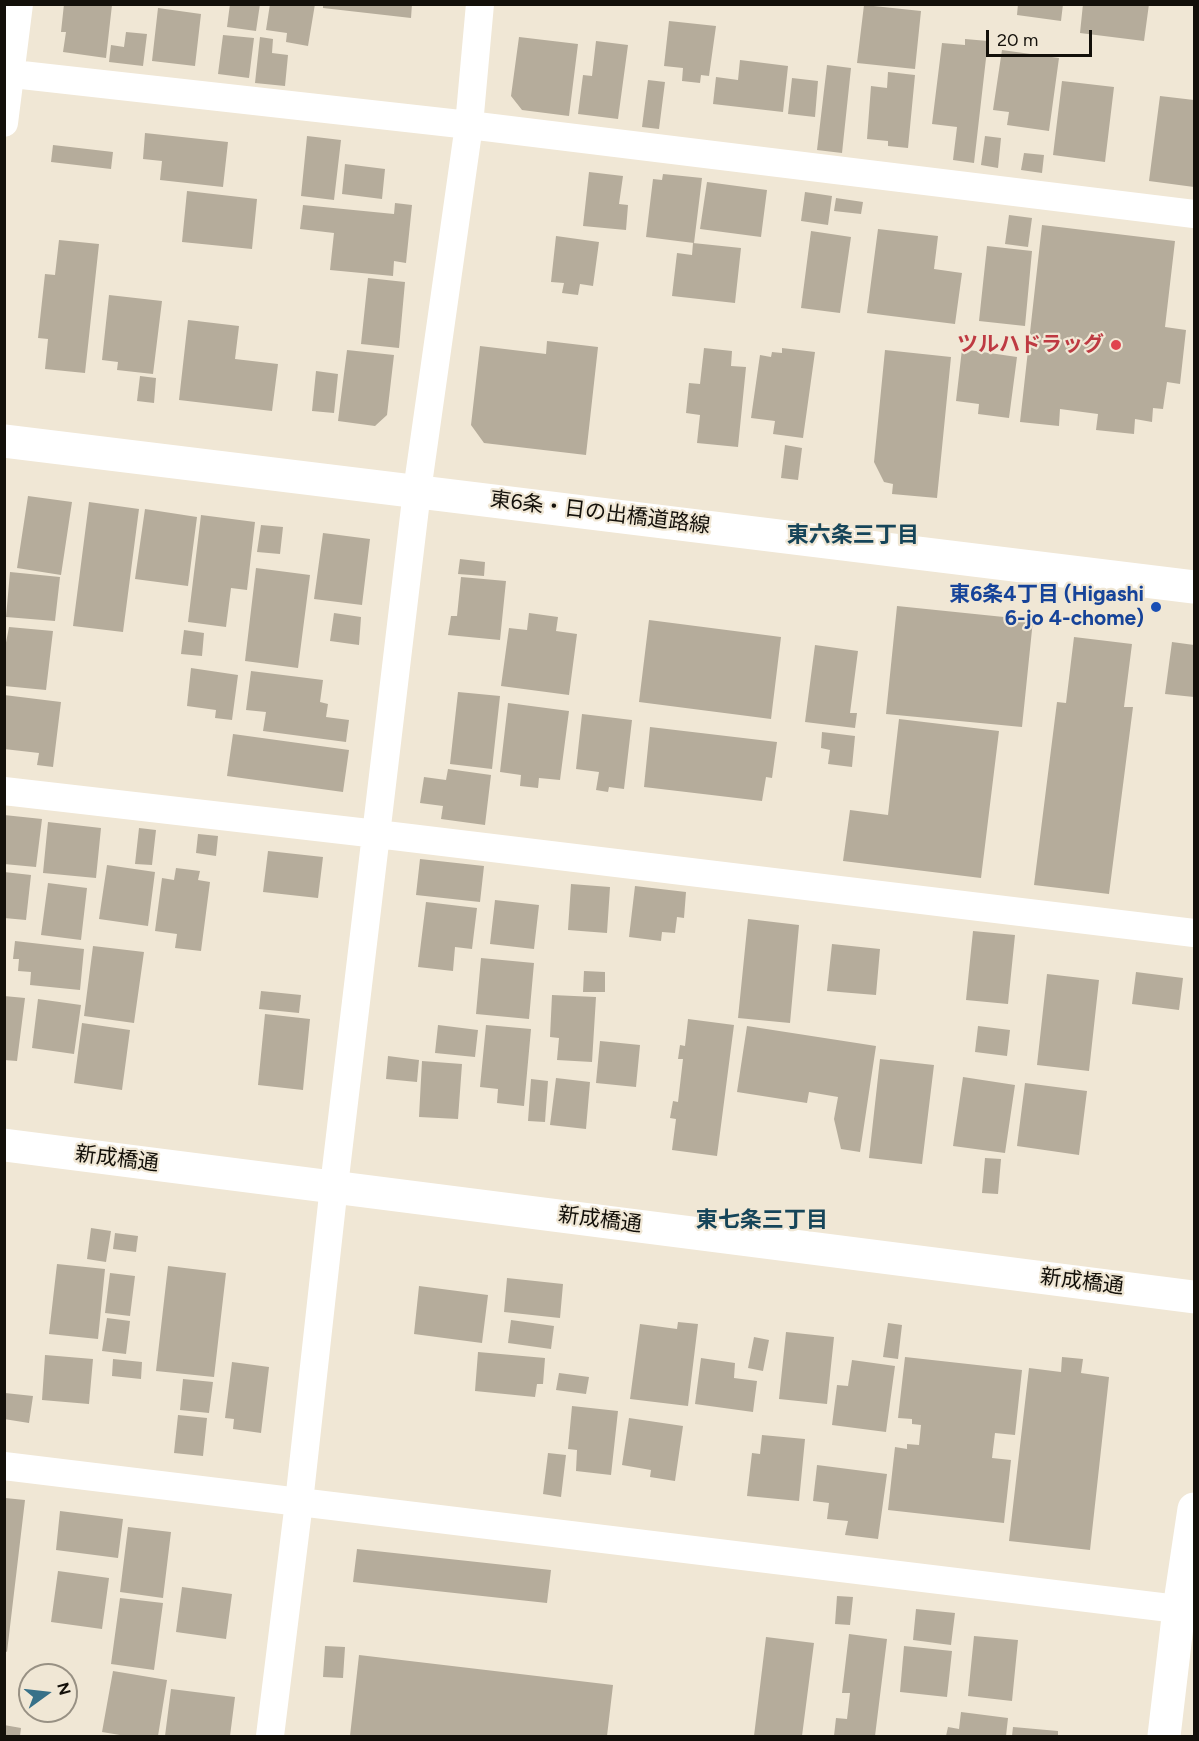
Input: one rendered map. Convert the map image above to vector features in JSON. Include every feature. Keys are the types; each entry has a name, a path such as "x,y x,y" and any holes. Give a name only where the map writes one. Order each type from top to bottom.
{"street":[{"path":"4,123 8,73 19,4"},
{"path":"270,1737 417,491 469,125 480,4"},
{"path":"8,73 469,125 1194,214"},
{"name":"東6条・日の出橋道路線","path":"4,441 1194,587"},
{"path":"4,791 1194,933"},
{"name":"新成橋通","path":"4,1145 1194,1297"},
{"path":"4,1466 1187,1610"},
{"path":"1164,1737 1187,1610 1194,1509"}],"building":[{"path":"64,4 112,5 106,58 63,52 66,32 61,32"},
{"path":"230,4 260,4 256,31 227,27"},
{"path":"270,4 315,4 308,46 286,42 287,33 266,30"},
{"path":"323,4 412,4 411,18 323,8"},
{"path":"1018,4 1063,4 1061,21 1017,15"},
{"path":"1083,4 1149,4 1144,41 1080,33"},
{"path":"864,5 921,11 915,69 857,63"},
{"path":"158,8 201,14 195,66 152,61"},
{"path":"669,21 716,26 709,76 701,75 700,83 682,81 683,68 664,66"},
{"path":"126,32 147,34 143,66 109,62 111,45 124,47"},
{"path":"223,35 254,38 249,78 218,74"},
{"path":"260,37 273,39 272,53 288,55 285,86 255,83"},
{"path":"519,37 578,44 569,116 522,110 511,96"},
{"path":"965,39 988,41 974,163 953,160 957,127 932,124 942,43 965,45"},
{"path":"596,41 628,45 618,119 578,114 583,75 592,76"},
{"path":"1002,50 1059,58 1049,131 1007,125 1009,112 993,110"},
{"path":"740,60 788,66 783,112 713,104 716,77 738,80"},
{"path":"827,65 851,68 842,153 817,150"},
{"path":"888,72 915,75 908,148 888,146 888,141 867,139 871,86 887,88"},
{"path":"792,78 818,81 815,117 788,114"},
{"path":"648,80 665,82 659,129 642,127"},
{"path":"1062,81 1114,87 1105,162 1053,155"},
{"path":"1160,96 1194,100 1194,187 1149,181"},
{"path":"145,133 228,142 223,187 160,180 162,161 143,159"},
{"path":"307,136 341,140 334,200 301,196"},
{"path":"985,136 1001,138 998,168 981,165"},
{"path":"53,145 113,152 111,169 51,162"},
{"path":"1024,153 1044,155 1042,173 1021,170"},
{"path":"345,164 385,169 382,199 342,194"},
{"path":"589,172 623,176 619,204 628,205 626,230 583,226"},
{"path":"663,174 702,178 694,243 646,237 653,179 662,180"},
{"path":"707,182 767,190 761,237 700,229"},
{"path":"187,191 257,199 252,249 182,242"},
{"path":"805,192 832,196 828,225 801,221"},
{"path":"836,198 863,202 861,214 834,211"},
{"path":"395,203 412,205 406,263 394,261 393,276 330,270 334,233 300,229 303,205 394,214"},
{"path":"1009,215 1032,218 1028,247 1005,244"},
{"path":"1042,225 1175,241 1165,327 1186,330 1180,384 1167,382 1163,409 1153,408 1152,422 1135,419 1134,434 1096,430 1098,414 1060,409 1059,426 1020,422"},
{"path":"878,229 938,236 934,269 962,273 955,324 867,313"},
{"path":"811,231 851,237 840,313 801,308"},
{"path":"556,236 599,242 593,286 580,284 578,295 562,293 564,283 551,282"},
{"path":"59,240 99,244 85,373 45,369 48,339 38,338 45,274 55,275"},
{"path":"693,243 741,248 735,303 672,296 677,253 692,255"},
{"path":"987,246 1032,251 1025,326 979,321"},
{"path":"368,278 405,282 399,348 361,344"},
{"path":"109,295 162,301 153,374 117,370 118,362 102,360"},
{"path":"188,320 239,326 235,359 278,364 272,411 179,400"},
{"path":"547,341 598,347 586,455 484,443 471,425 480,346 546,354"},
{"path":"704,348 732,351 731,366 746,367 738,447 697,443 700,415 686,413 689,383 700,384"},
{"path":"782,348 815,352 803,438 773,434 775,421 751,418 760,355 771,357 772,352 782,353"},
{"path":"962,349 1017,357 1009,418 978,414 979,404 956,401"},
{"path":"347,350 394,355 387,415 375,426 338,421"},
{"path":"885,350 951,357 937,498 892,494 893,484 884,482 874,462"},
{"path":"316,371 338,374 334,413 312,411"},
{"path":"140,376 156,378 154,403 137,401"},
{"path":"785,445 802,448 798,480 781,478"},
{"path":"28,496 72,502 61,575 17,568"},
{"path":"89,502 139,509 123,632 73,626"},
{"path":"145,509 197,517 188,586 135,579"},
{"path":"201,515 255,522 247,590 231,588 226,627 188,622"},
{"path":"261,525 283,527 280,554 257,552"},
{"path":"323,533 370,539 362,605 314,599"},
{"path":"460,559 485,562 484,576 458,574"},
{"path":"256,568 310,575 298,668 245,661"},
{"path":"10,572 60,577 55,621 6,617"},
{"path":"461,577 506,581 500,640 448,635 451,616 457,616"},
{"path":"897,606 1033,620 1022,727 886,714"},
{"path":"334,613 361,617 359,645 330,641"},
{"path":"529,613 558,617 556,631 577,634 569,695 501,686 509,628 527,630"},
{"path":"649,620 781,637 771,719 639,702"},
{"path":"9,627 53,631 46,690 4,686 4,653"},
{"path":"184,630 204,633 202,656 181,654"},
{"path":"1074,637 1132,644 1124,707 1133,707 1109,894 1034,885 1057,702 1066,703"},
{"path":"1172,642 1194,645 1194,697 1165,694"},
{"path":"815,645 858,651 850,713 857,713 855,728 805,722"},
{"path":"191,668 238,675 232,720 215,718 216,710 187,706"},
{"path":"251,671 323,680 320,702 328,704 326,717 349,720 346,742 263,731 266,712 246,710"},
{"path":"458,692 500,696 492,769 450,764"},
{"path":"4,695 61,702 53,767 37,765 39,753 4,749"},
{"path":"508,703 569,711 560,780 539,778 538,788 520,786 521,775 500,772"},
{"path":"582,714 632,720 624,789 609,787 608,792 596,790 599,772 576,769"},
{"path":"899,719 999,731 981,878 843,861 850,810 888,815"},
{"path":"650,727 777,742 772,778 766,777 762,801 644,787"},
{"path":"822,732 855,736 852,767 828,764 830,750 821,748"},
{"path":"233,734 349,750 343,792 227,776"},
{"path":"448,769 491,775 485,825 441,819 443,806 420,803 424,777 446,780"},
{"path":"4,815 42,819 36,867 4,864"},
{"path":"48,822 101,828 96,878 43,873"},
{"path":"139,828 156,830 152,865 135,864"},
{"path":"198,834 218,836 216,856 196,853"},
{"path":"268,851 323,857 318,898 263,892"},
{"path":"420,859 484,866 480,902 416,895"},
{"path":"107,865 155,872 148,926 99,919"},
{"path":"176,868 200,871 198,880 210,882 201,951 175,948 177,934 155,931 162,878 174,880"},
{"path":"4,872 31,875 26,920 4,918"},
{"path":"48,883 87,888 81,940 41,935"},
{"path":"571,884 610,887 607,933 568,930"},
{"path":"635,886 686,892 684,918 677,917 675,933 662,932 661,941 629,937"},
{"path":"495,900 539,905 534,949 490,944"},
{"path":"426,902 477,908 472,949 455,947 453,971 418,967"},
{"path":"748,919 799,925 790,1023 738,1018"},
{"path":"973,931 1015,935 1008,1004 966,1000"},
{"path":"15,941 84,949 80,990 30,985 31,972 18,971 19,959 13,959"},
{"path":"832,944 880,949 876,995 827,991"},
{"path":"93,946 144,952 134,1023 84,1016"},
{"path":"481,958 534,963 529,1019 476,1014"},
{"path":"584,971 605,972 605,992 583,992"},
{"path":"1136,972 1183,978 1179,1010 1132,1004"},
{"path":"1047,974 1099,980 1089,1071 1037,1065"},
{"path":"261,991 301,995 299,1013 259,1009"},
{"path":"552,995 596,997 592,1062 557,1060 559,1038 550,1037"},
{"path":"4,996 25,998 17,1061 4,1060"},
{"path":"38,999 81,1005 74,1054 32,1048"},
{"path":"265,1014 310,1019 303,1090 258,1085"},
{"path":"688,1019 734,1025 717,1156 672,1150 676,1119 670,1118 673,1101 678,1102 683,1059 678,1059 680,1045 685,1046"},
{"path":"82,1023 130,1030 122,1090 74,1083"},
{"path":"438,1025 478,1030 475,1057 435,1053"},
{"path":"486,1025 531,1029 524,1106 497,1103 498,1089 480,1087"},
{"path":"747,1026 876,1046 860,1152 841,1149 834,1119 838,1097 809,1092 807,1103 737,1092"},
{"path":"978,1026 1010,1030 1007,1056 975,1052"},
{"path":"600,1041 640,1045 636,1087 596,1083"},
{"path":"388,1056 419,1060 417,1082 386,1079"},
{"path":"880,1059 934,1065 922,1164 869,1158"},
{"path":"422,1061 462,1064 458,1119 419,1117"},
{"path":"963,1077 1015,1085 1005,1153 953,1146"},
{"path":"556,1078 590,1082 586,1129 550,1125"},
{"path":"531,1079 548,1081 545,1122 528,1121"},
{"path":"1025,1083 1087,1091 1079,1155 1017,1146"},
{"path":"985,1158 1001,1159 998,1194 982,1193"},
{"path":"91,1228 111,1231 106,1262 87,1259"},
{"path":"115,1233 138,1236 136,1252 113,1249"},
{"path":"57,1264 105,1269 98,1339 49,1334"},
{"path":"168,1266 226,1273 214,1377 156,1371"},
{"path":"110,1273 135,1276 130,1316 105,1313"},
{"path":"507,1278 563,1284 560,1318 504,1312"},
{"path":"419,1286 488,1295 482,1343 414,1334"},
{"path":"107,1318 130,1321 126,1354 102,1351"},
{"path":"511,1320 554,1326 551,1349 508,1343"},
{"path":"678,1322 698,1324 688,1406 630,1399 640,1324 677,1329"},
{"path":"888,1323 902,1325 898,1359 883,1357"},
{"path":"786,1332 834,1337 827,1404 779,1399"},
{"path":"754,1337 769,1340 763,1371 748,1368"},
{"path":"478,1352 545,1358 543,1384 537,1384 535,1397 475,1391"},
{"path":"45,1355 93,1359 89,1404 42,1400"},
{"path":"905,1357 1022,1370 1015,1435 995,1433 992,1458 1011,1460 1004,1523 888,1510 895,1447 907,1449 907,1444 919,1445 921,1425 912,1424 912,1419 898,1418"},
{"path":"1062,1357 1083,1359 1081,1373 1109,1377 1090,1550 1009,1541 1029,1368 1061,1372"},
{"path":"701,1358 735,1363 734,1378 757,1381 753,1412 695,1404"},
{"path":"113,1359 142,1362 141,1379 112,1376"},
{"path":"852,1360 895,1366 886,1432 832,1425 837,1385 848,1386"},
{"path":"232,1362 269,1367 261,1433 233,1429 234,1419 225,1418"},
{"path":"559,1373 589,1377 586,1394 556,1390"},
{"path":"183,1379 213,1382 209,1413 180,1410"},
{"path":"5,1393 33,1396 29,1423 4,1419"},
{"path":"572,1406 618,1411 611,1475 576,1471 577,1450 568,1449"},
{"path":"178,1415 207,1418 203,1456 174,1453"},
{"path":"629,1418 683,1426 675,1481 650,1477 651,1470 622,1465"},
{"path":"762,1435 805,1439 799,1501 747,1496 752,1453 760,1454"},
{"path":"548,1453 566,1455 561,1497 543,1494"},
{"path":"817,1465 887,1474 878,1539 845,1535 848,1521 827,1519 829,1503 813,1501"},
{"path":"5,1498 25,1500 7,1652 5,1651"},
{"path":"60,1511 123,1519 118,1558 56,1550"},
{"path":"128,1527 171,1532 163,1598 120,1592"},
{"path":"357,1549 551,1570 547,1603 353,1582"},
{"path":"58,1571 109,1578 102,1629 51,1622"},
{"path":"182,1587 232,1594 226,1639 176,1632"},
{"path":"837,1596 853,1597 850,1625 835,1624"},
{"path":"120,1598 163,1603 154,1670 111,1664"},
{"path":"916,1609 955,1613 951,1645 913,1640"},
{"path":"849,1634 887,1639 875,1736 834,1736 836,1718 847,1719 850,1693 842,1693"},
{"path":"974,1636 1018,1640 1012,1701 968,1696"},
{"path":"766,1637 814,1643 802,1736 754,1736"},
{"path":"325,1646 345,1647 343,1678 323,1677"},
{"path":"904,1646 952,1651 947,1697 900,1692"},
{"path":"359,1655 613,1685 607,1736 350,1736"},
{"path":"113,1671 167,1680 158,1736 120,1736 102,1732"},
{"path":"171,1689 235,1697 230,1736 165,1736"},
{"path":"961,1712 1008,1718 1006,1736 946,1736 948,1727 959,1729"},
{"path":"4,1725 21,1728 20,1736 4,1736"},
{"path":"1013,1727 1058,1731 1058,1736 1012,1736"}],"place":[{"name":"ツルハドラッグ","path":"1116,345"},
{"name":"東6条4丁目 (Higashi 6-jo 4-chome)","path":"1156,607"}],"district":[{"name":"東六条三丁目","path":"853,536"},
{"name":"東七条三丁目","path":"762,1221"}]}
